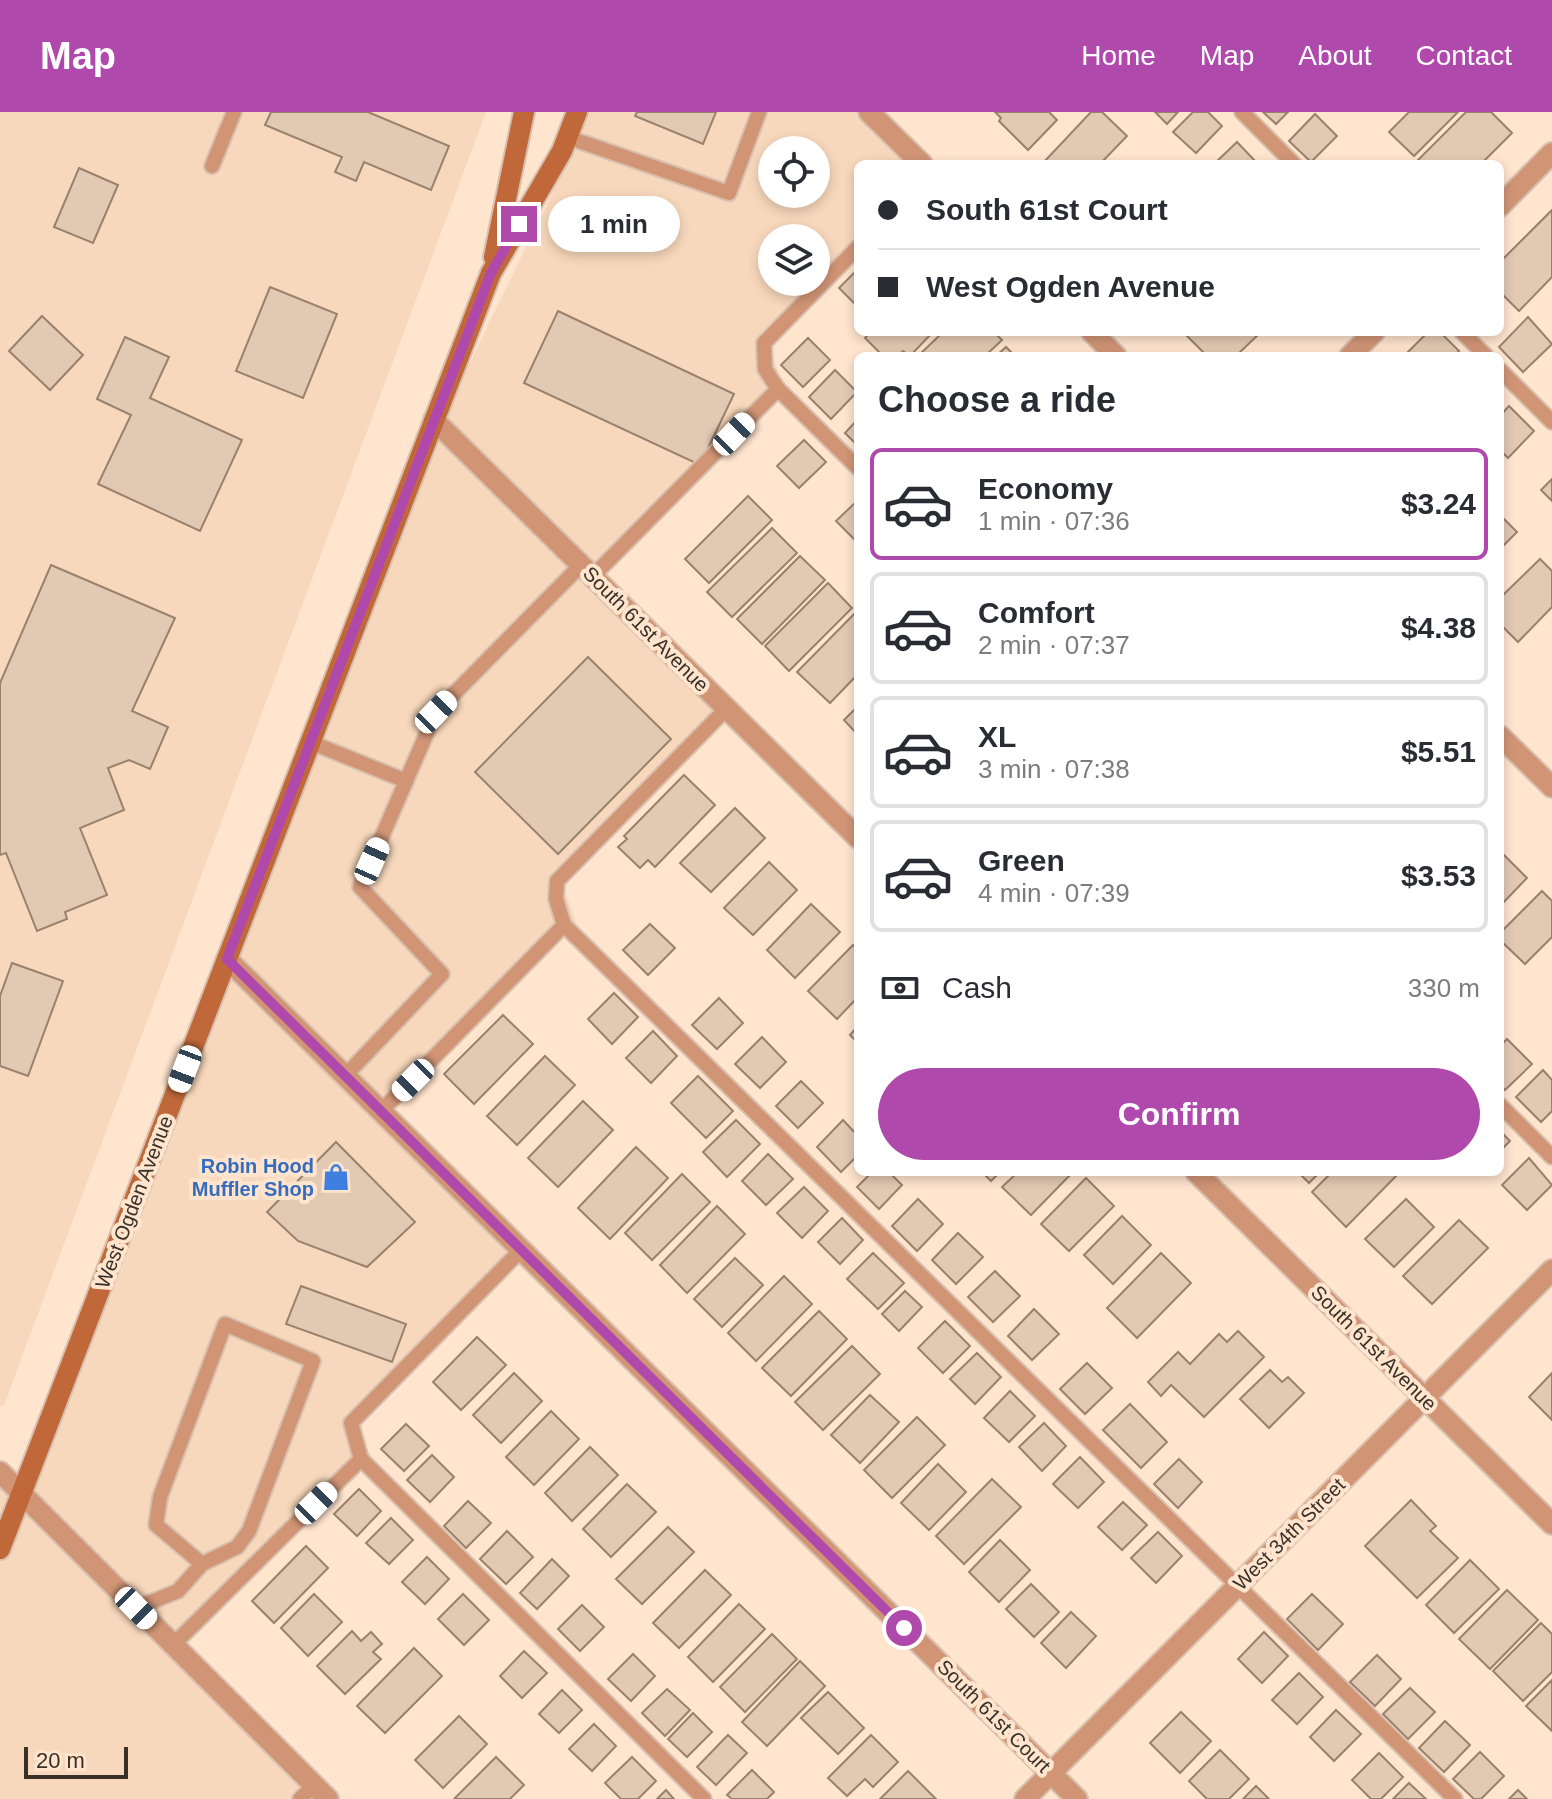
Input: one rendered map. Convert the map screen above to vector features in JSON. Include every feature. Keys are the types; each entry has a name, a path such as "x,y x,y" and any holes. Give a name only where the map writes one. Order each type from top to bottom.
{"main road":[{"name":"West Ogden Avenue","path":"491,273 524,112"},
{"name":"West Ogden Avenue","path":"0,1549 491,273 567,137 577,112"}],"street":[{"path":"869,112 918,160"},
{"path":"1504,202 1552,153"},
{"path":"1096,336 1112,352"},
{"path":"1354,352 1370,336"},
{"name":"South 61st Avenue","path":"434,420 854,834"},
{"path":"1504,740 1552,787"},
{"name":"South 61st Court","path":"227,959 1077,1799"},
{"name":"South 61st Avenue","path":"1200,1176 1552,1524"},
{"name":"West 34th Street","path":"1025,1799 1552,1270"},
{"path":"0,1472 173,1645 314,1794"}],"lane":[{"path":"212,166 234,112"},
{"path":"567,137 729,193 759,112"},
{"path":"1242,112 1290,160"},
{"path":"854,251 764,343 765,369 778,389 854,464"},
{"path":"1466,336 1482,352"},
{"path":"1504,374 1552,422"},
{"path":"345,1076 442,974 360,887 436,712 778,389"},
{"path":"727,708 557,881 556,899 564,925 1455,1799"},
{"path":"310,742 406,781"},
{"path":"381,1111 564,925"},
{"path":"1504,1109 1552,1157"},
{"path":"521,1250 351,1423 361,1459 704,1799"},
{"path":"136,1608 178,1591 202,1564 237,1547 249,1531 313,1361 225,1324 160,1497 156,1525 202,1564"},
{"path":"173,1645 361,1459"}],"shaded area":[{"path":"0,112 486,112 4,1405 0,1407"},
{"path":"588,112 884,112 933,160 854,160 854,258 830,283 830,224 758,224 758,296 818,296 769,347 784,388 603,574 735,705 562,885 576,921 390,1110 533,1246 360,1424 370,1459 184,1646 34,1492 448,408 572,152"},
{"path":"0,1482 305,1785 291,1799 0,1799"}],"building":[{"path":"271,112 368,112 449,146 431,190 364,162 356,181 335,172 342,157 265,125"},
{"path":"637,112 716,112 703,144 635,116"},
{"path":"995,112 1049,112 1057,120 1028,150 999,121 1001,118"},
{"path":"1091,112 1102,112 1127,136 1104,160 1046,160"},
{"path":"1155,112 1178,112 1167,124"},
{"path":"1193,112 1208,112 1222,126 1196,153 1173,132"},
{"path":"1263,112 1288,112 1276,124"},
{"path":"1409,112 1458,112 1414,156 1389,132"},
{"path":"1466,112 1491,112 1512,133 1485,160 1418,160"},
{"path":"1315,114 1337,136 1313,160 1309,160 1289,141"},
{"path":"1237,142 1254,160 1218,160"},
{"path":"79,168 118,185 93,243 54,227"},
{"path":"1552,210 1552,277 1519,311 1504,296 1504,258"},
{"path":"854,273 854,303 839,288"},
{"path":"270,287 337,314 303,398 236,371"},
{"path":"558,311 734,394 700,465 524,383"},
{"path":"42,316 83,355 50,390 9,351"},
{"path":"1528,317 1552,344 1523,372 1499,347"},
{"path":"929,336 914,352 879,352 865,338"},
{"path":"939,336 998,336 1002,340 989,352 922,352"},
{"path":"1187,336 1257,336 1240,352 1203,352"},
{"path":"1424,336 1444,336 1459,351 1458,352 1408,352"},
{"path":"125,337 169,357 150,398 242,440 200,531 98,484 131,415 97,399"},
{"path":"808,338 830,360 803,387 781,365"},
{"path":"835,370 854,389 854,395 831,419 809,397"},
{"path":"1509,406 1534,431 1508,458 1504,454 1504,412"},
{"path":"854,423 854,442 845,433"},
{"path":"804,440 826,462 799,488 777,466"},
{"path":"1552,479 1552,501 1541,490"},
{"path":"748,496 772,520 709,583 685,559"},
{"path":"854,504 854,539 836,521"},
{"path":"1504,519 1517,532 1504,545"},
{"path":"772,528 797,553 732,617 707,592"},
{"path":"800,556 825,580 762,644 737,619"},
{"path":"1540,559 1552,571 1552,607 1518,642 1504,628 1504,594"},
{"path":"51,565 175,618 132,711 168,727 150,769 129,760 108,768 124,810 80,828 107,895 65,912 67,919 37,931 6,853 0,855 0,683"},
{"path":"828,583 852,608 789,671 765,646"},
{"path":"854,614 854,678 830,703 797,672"},
{"path":"588,657 671,739 558,854 475,772"},
{"path":"854,710 854,731 844,720"},
{"path":"684,775 715,805 655,867 648,860 640,868 618,847 627,839 624,836"},
{"path":"735,808 765,838 711,892 680,863"},
{"path":"1504,855 1527,878 1504,902"},
{"path":"769,862 797,890 753,935 724,908"},
{"path":"1542,891 1552,901 1552,937 1525,964 1504,944 1504,929"},
{"path":"811,904 840,932 795,978 767,950"},
{"path":"650,924 675,948 648,975 623,950"},
{"path":"854,946 854,1001 837,1019 808,991"},
{"path":"12,963 63,981 28,1076 0,1066 0,996"},
{"path":"614,993 638,1017 612,1044 588,1019"},
{"path":"719,998 743,1023 717,1049 692,1025"},
{"path":"503,1015 533,1044 474,1104 444,1074"},
{"path":"653,1031 677,1056 651,1083 626,1058"},
{"path":"762,1037 786,1062 760,1088 735,1064"},
{"path":"1507,1039 1532,1064 1505,1090 1504,1089 1504,1042"},
{"path":"545,1056 575,1085 517,1145 487,1116"},
{"path":"1543,1070 1552,1080 1552,1111 1541,1122 1516,1097"},
{"path":"698,1076 733,1111 706,1138 671,1103"},
{"path":"801,1081 823,1103 798,1128 776,1106"},
{"path":"583,1101 613,1130 558,1187 528,1158"},
{"path":"736,1120 760,1144 727,1177 703,1152"},
{"path":"843,1120 854,1132 854,1159 841,1172 817,1147"},
{"name":"Robin Hood Muffler Shop","path":"336,1142 415,1222 367,1267 298,1241 267,1212"},
{"path":"636,1147 668,1178 610,1239 578,1208"},
{"path":"768,1154 793,1179 766,1205 742,1181"},
{"path":"1529,1158 1552,1185 1527,1210 1502,1185"},
{"path":"682,1174 710,1202 652,1260 625,1233"},
{"path":"868,1176 893,1176 902,1185 879,1209 857,1187"},
{"path":"1014,1176 1069,1176 1031,1215 1002,1187"},
{"path":"1302,1176 1316,1176 1309,1183"},
{"path":"1328,1176 1396,1176 1346,1227 1312,1192"},
{"path":"1086,1178 1114,1206 1069,1251 1041,1224"},
{"path":"804,1187 828,1211 802,1238 777,1213"},
{"path":"918,1199 943,1224 917,1251 892,1226"},
{"path":"1406,1199 1434,1227 1394,1267 1365,1239"},
{"path":"717,1206 745,1234 687,1293 660,1265"},
{"path":"1122,1216 1151,1245 1113,1284 1084,1255"},
{"path":"842,1218 863,1240 840,1264 818,1242"},
{"path":"1459,1220 1488,1248 1432,1304 1403,1276"},
{"path":"958,1233 983,1257 956,1284 932,1260"},
{"path":"873,1253 904,1283 878,1309 847,1279"},
{"path":"1161,1253 1191,1283 1137,1338 1107,1308"},
{"path":"735,1258 763,1285 722,1327 694,1299"},
{"path":"995,1271 1020,1296 993,1322 968,1297"},
{"path":"784,1276 812,1304 756,1361 728,1333"},
{"path":"301,1286 406,1324 392,1362 286,1324"},
{"path":"905,1291 922,1307 899,1331 882,1314"},
{"path":"1034,1309 1059,1334 1032,1360 1008,1336"},
{"path":"819,1311 847,1339 791,1396 762,1368"},
{"path":"945,1321 970,1346 943,1373 918,1348"},
{"path":"1238,1331 1264,1357 1204,1417 1171,1385 1161,1396 1148,1382 1178,1352 1190,1364 1219,1334 1227,1342"},
{"path":"477,1337 506,1365 461,1410 433,1382"},
{"path":"852,1346 880,1374 823,1430 795,1402"},
{"path":"977,1353 1001,1377 975,1404 950,1379"},
{"path":"1087,1363 1112,1388 1085,1414 1060,1389"},
{"path":"1270,1370 1282,1382 1288,1377 1304,1393 1269,1428 1240,1399"},
{"path":"514,1373 542,1401 501,1443 473,1415"},
{"path":"1552,1373 1552,1420 1529,1397"},
{"path":"1010,1391 1035,1416 1009,1442 984,1418"},
{"path":"870,1395 899,1422 860,1463 831,1435"},
{"path":"1130,1404 1167,1442 1141,1468 1103,1430"},
{"path":"551,1411 579,1439 534,1485 506,1457"},
{"path":"917,1417 945,1445 892,1498 864,1470"},
{"path":"1044,1423 1066,1446 1042,1471 1019,1447"},
{"path":"406,1424 429,1446 404,1471 381,1449"},
{"path":"590,1447 618,1475 572,1521 545,1493"},
{"path":"432,1455 454,1477 430,1502 407,1480"},
{"path":"1080,1457 1104,1482 1078,1508 1053,1484"},
{"path":"1179,1459 1202,1482 1178,1508 1154,1484"},
{"path":"938,1464 966,1492 929,1530 901,1503"},
{"path":"992,1479 1021,1507 964,1564 936,1536"},
{"path":"627,1484 656,1512 611,1557 583,1529"},
{"path":"359,1489 381,1511 357,1536 334,1514"},
{"path":"1411,1500 1436,1526 1430,1531 1458,1558 1417,1598 1365,1546"},
{"path":"468,1501 491,1523 466,1548 444,1526"},
{"path":"1123,1502 1147,1525 1122,1550 1098,1527"},
{"path":"391,1518 413,1540 389,1564 366,1543"},
{"path":"668,1527 694,1552 642,1604 616,1579"},
{"path":"507,1531 533,1557 506,1584 480,1559"},
{"path":"1158,1532 1182,1556 1156,1583 1131,1558"},
{"path":"1000,1540 1030,1570 999,1602 969,1572"},
{"path":"306,1546 328,1568 274,1623 252,1601"},
{"path":"427,1557 449,1579 425,1604 402,1582"},
{"path":"552,1559 569,1576 537,1609 520,1593"},
{"path":"1470,1560 1499,1589 1454,1633 1426,1605"},
{"path":"705,1570 731,1595 679,1648 653,1623"},
{"path":"1031,1584 1059,1612 1034,1637 1006,1609"},
{"path":"1507,1590 1538,1620 1490,1669 1459,1639"},
{"path":"314,1594 342,1622 308,1656 281,1628"},
{"path":"463,1594 489,1620 464,1645 438,1619"},
{"path":"1312,1594 1343,1624 1318,1650 1287,1619"},
{"path":"739,1604 765,1629 713,1682 688,1657"},
{"path":"582,1605 604,1627 580,1651 558,1629"},
{"path":"1071,1612 1096,1636 1066,1668 1041,1643"},
{"path":"1541,1623 1552,1634 1552,1672 1523,1701 1493,1671"},
{"path":"352,1631 361,1641 371,1632 382,1644 373,1652 381,1659 345,1694 317,1666"},
{"path":"1264,1632 1288,1656 1262,1683 1238,1659"},
{"path":"772,1634 797,1659 745,1712 720,1687"},
{"path":"414,1648 442,1676 385,1733 357,1706"},
{"path":"524,1651 547,1673 522,1698 500,1676"},
{"path":"633,1654 655,1676 631,1701 608,1679"},
{"path":"1377,1655 1401,1679 1375,1706 1350,1682"},
{"path":"800,1661 825,1686 767,1746 742,1722"},
{"path":"1299,1673 1323,1697 1297,1724 1272,1700"},
{"path":"1552,1680 1552,1731 1526,1706"},
{"path":"1410,1688 1435,1712 1408,1739 1383,1714"},
{"path":"667,1689 690,1710 665,1736 642,1713"},
{"path":"562,1690 582,1710 559,1733 539,1714"},
{"path":"828,1692 864,1728 838,1754 801,1718"},
{"path":"1336,1710 1361,1734 1334,1761 1310,1737"},
{"path":"1181,1712 1211,1741 1180,1773 1150,1743"},
{"path":"693,1713 712,1732 687,1757 668,1739"},
{"path":"459,1716 487,1744 443,1788 415,1760"},
{"path":"1445,1721 1470,1745 1444,1772 1419,1748"},
{"path":"594,1724 616,1746 592,1771 569,1749"},
{"path":"728,1735 747,1753 716,1785 697,1767"},
{"path":"871,1735 898,1762 873,1787 865,1779 847,1796 828,1778"},
{"path":"1220,1750 1249,1779 1229,1799 1207,1799 1189,1781"},
{"path":"1480,1752 1504,1776 1481,1799 1474,1799 1453,1779"},
{"path":"1379,1753 1403,1777 1381,1799 1371,1799 1352,1780"},
{"path":"496,1757 524,1785 510,1799 454,1799"},
{"path":"632,1757 656,1781 638,1799 621,1799 605,1783"},
{"path":"752,1770 774,1792 767,1799 732,1799 727,1795"},
{"path":"908,1771 936,1799 880,1799"},
{"path":"1409,1783 1426,1799 1393,1799"},
{"path":"1256,1786 1269,1799 1243,1799"},
{"path":"666,1790 674,1799 657,1799"},
{"path":"1518,1790 1527,1799 1509,1799"}],"place":[{"name":"Robin Hood Muffler Shop","path":"336,1177"}],"route":[{"path":"519,224 491,273 227,959 904,1628"}]}
